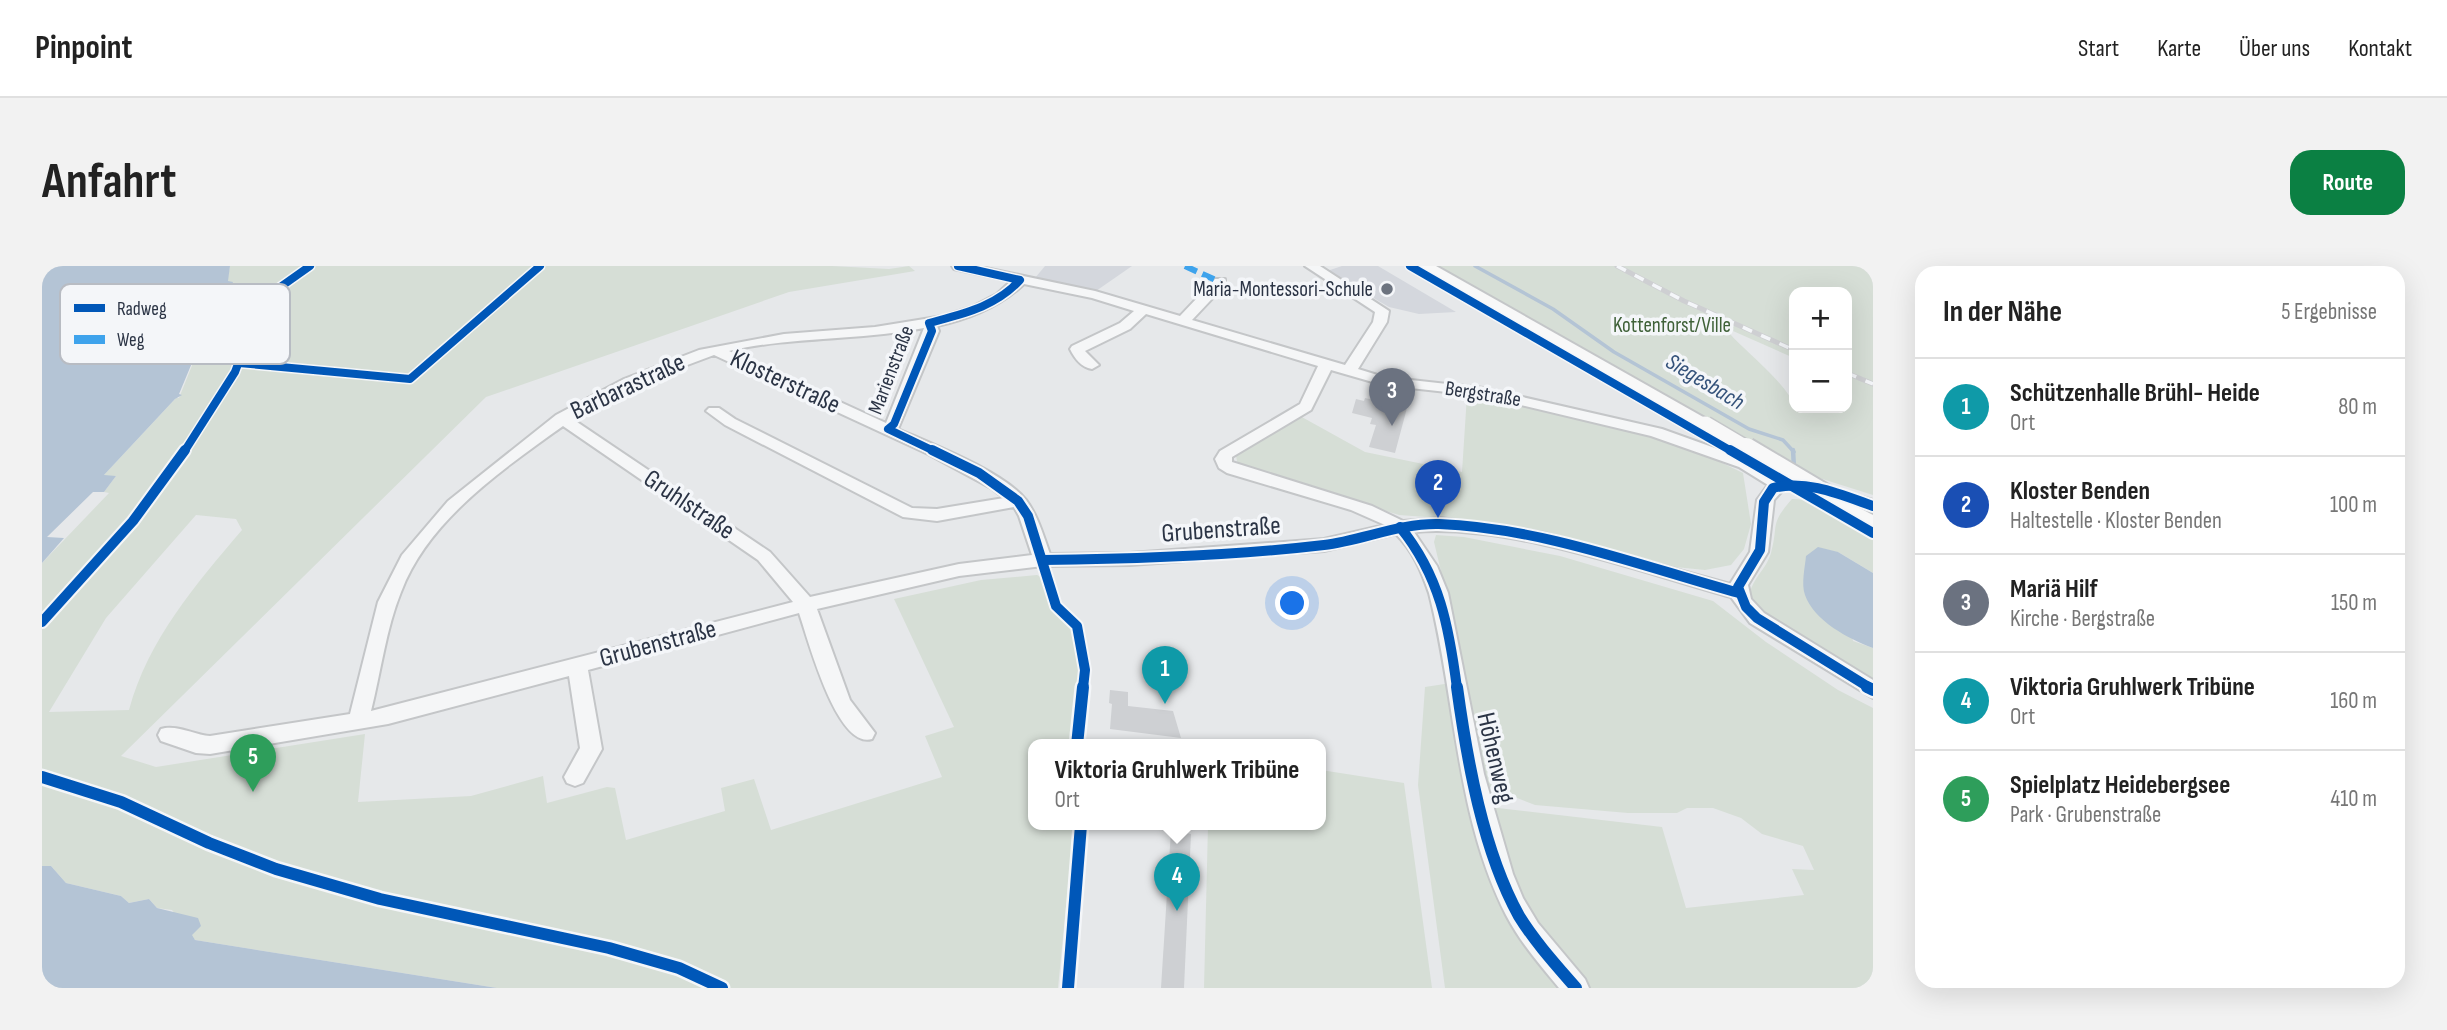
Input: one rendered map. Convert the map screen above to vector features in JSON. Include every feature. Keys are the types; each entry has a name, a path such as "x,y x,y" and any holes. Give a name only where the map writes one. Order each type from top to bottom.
{"main road":[{"path":"1423,266 1873,525"}],"street":[{"name":"Bergstraße","path":"958,266 1095,295 1398,384 1455,388 1503,396 1656,432 1745,464 1779,485"},
{"path":"1311,266 1382,311 1380,322 1349,371"},
{"name":"Barbarastraße","path":"358,722 383,618 398,577 416,547 472,488 561,418 614,388 655,370 717,351 772,340 929,323 983,306 1015,288 1020,280"},
{"path":"1182,322 1220,282"},
{"path":"1092,365 1081,357 1077,349 1125,326 1143,310"},
{"name":"Marienstraße","path":"888,429 894,424 932,331 929,323"},
{"name":"Klosterstraße","path":"717,351 979,473 1018,501 1028,516 1042,560"},
{"path":"1326,365 1306,407 1226,454 1223,459 1225,464 1378,513 1400,527 1419,524 1468,527 1544,539 1739,593"},
{"path":"714,411 730,422 909,513 937,515 1018,501"},
{"name":"Gruhlstraße","path":"561,418 764,556 782,574 806,605 841,703 864,733"},
{"path":"1873,506 1821,490 1786,483 1769,490 1765,498 1761,549 1754,564 1740,582 1739,593 1746,607 1757,618 1873,690"},
{"name":"Grubenstraße","path":"169,735 196,744 210,745 358,722 806,605 959,570 1042,560 1130,559 1324,545 1400,527"},
{"name":"Höhenweg","path":"1400,527 1425,558 1434,579 1449,638 1465,734 1499,867 1509,895 1537,942 1576,988"},
{"path":"575,777 592,749 577,666"}],"shaded area":[{"name":"Maria-Montessori-Schule","path":"1045,266 1132,266 1096,291 1035,278"},
{"name":"Maria-Montessori-Schule","path":"1342,266 1378,266 1456,312 1419,314 1389,307 1327,271"}],"green space":[{"path":"230,266 832,266 889,269 909,266 915,271 789,292 486,397 121,756 156,767 365,734 358,802 471,796 543,776 547,803 607,787 615,788 626,840 725,811 721,788 754,779 771,830 942,777 925,736 954,727 894,599 981,580 1037,575 1043,578 1052,608 1073,628 1082,663 1074,739 1028,739 1028,830 1074,830 1058,988 497,988 195,940 172,910 157,908 149,899 129,903 121,896 66,883 51,866 42,866 42,563 109,493 104,492 116,476 103,476 176,398 179,398 193,364 290,364 290,284 227,282","holes":["196,515 236,519 242,530 175,614 148,660 129,710 49,712 106,618"]},
{"name":"Kottenforst/Ville","path":"1423,266 1873,266 1873,495 1816,477 1788,475"},
{"path":"1467,395 1608,424 1678,445 1743,473 1751,524 1744,549 1731,565 1705,570 1675,567 1533,529 1399,515 1238,466 1236,456 1239,451 1300,416 1365,452 1462,472"},
{"path":"1792,499 1811,500 1873,538 1873,573 1838,552 1853,641 1873,648 1873,684 1777,625 1749,597 1753,584 1771,553 1777,520"},
{"path":"1436,535 1464,537 1560,556 1713,601 1766,642 1838,690 1873,708 1873,988 1587,988 1527,910 1489,807 1662,827 1686,908 1804,895 1792,869 1814,870 1803,846 1762,834 1741,818 1713,808 1687,808 1677,813 1628,813 1535,805 1484,785 1463,703 1457,638 1434,542"},
{"path":"1451,683 1496,887 1567,988 1445,988 1418,785 1425,687"},
{"path":"1326,771 1404,783 1432,988 1204,988 1208,830 1326,830"}],"water":[{"path":"42,266 230,266 228,281 232,284 60,284 60,364 192,364 179,394 182,395 175,399 104,475 116,476 104,492 93,492 47,537 64,538 42,563"},
{"path":"1818,547 1838,552 1873,573 1873,648 1854,640 1824,621 1805,595 1803,586 1806,556"},
{"path":"42,866 51,866 66,883 121,896 129,903 149,899 157,908 198,918 201,926 192,935 195,940 497,988 42,988"}],"building":[{"path":"1365,398 1407,408 1395,453 1369,447 1376,425 1370,424 1372,418 1352,413 1356,399 1364,401"},
{"path":"1110,690 1128,692 1128,706 1173,711 1181,738 1110,729"},
{"path":"1171,830 1191,834 1184,988 1161,988"}],"waterway":[{"name":"Siegesbach","path":"1475,266 1553,309 1614,352 1749,429 1783,440 1793,451"},
{"name":"Siegesbach","path":"1793,451 1794,468"}],"railway":[{"path":"1617,266 1684,301 1789,348"},
{"path":"1852,375 1873,384"}],"marked path":[{"path":"1185,266 1220,282"}],"cycle path":[{"path":"285,284 310,266"},
{"path":"250,364 410,379 540,266"},
{"path":"958,266 1020,280 1002,297 991,303 929,323 932,331 894,424 888,429 979,473 1018,501 1028,516 1056,606 1077,626 1085,670 1078,739"},
{"path":"1410,266 1873,533"},
{"path":"42,622 133,521 188,447 238,364"},
{"path":"1873,506 1800,485 1773,488 1764,502 1760,550 1738,587 1746,607 1757,618 1873,690"},
{"path":"1043,560 1184,556 1289,548 1338,543 1409,526 1438,524 1477,527 1553,541 1739,593"},
{"path":"1400,527 1417,548 1440,597 1452,651 1472,773 1508,892 1529,931 1576,988"},
{"path":"42,777 121,802 209,843 276,869 380,899 609,948 679,968 722,988"},
{"path":"1068,988 1081,830"}],"place":[{"name":"Maria-Montessori-Schule","path":"1387,289"},
{"name":"Mariä Hilf","path":"1392,426"},
{"name":"Kloster Benden","path":"1438,518"},
{"name":"Schützenhalle Brühl- Heide","path":"1165,704"},
{"name":"Spielplatz Heidebergsee","path":"253,792"},
{"name":"Viktoria Gruhlwerk Tribüne","path":"1177,911"}]}
